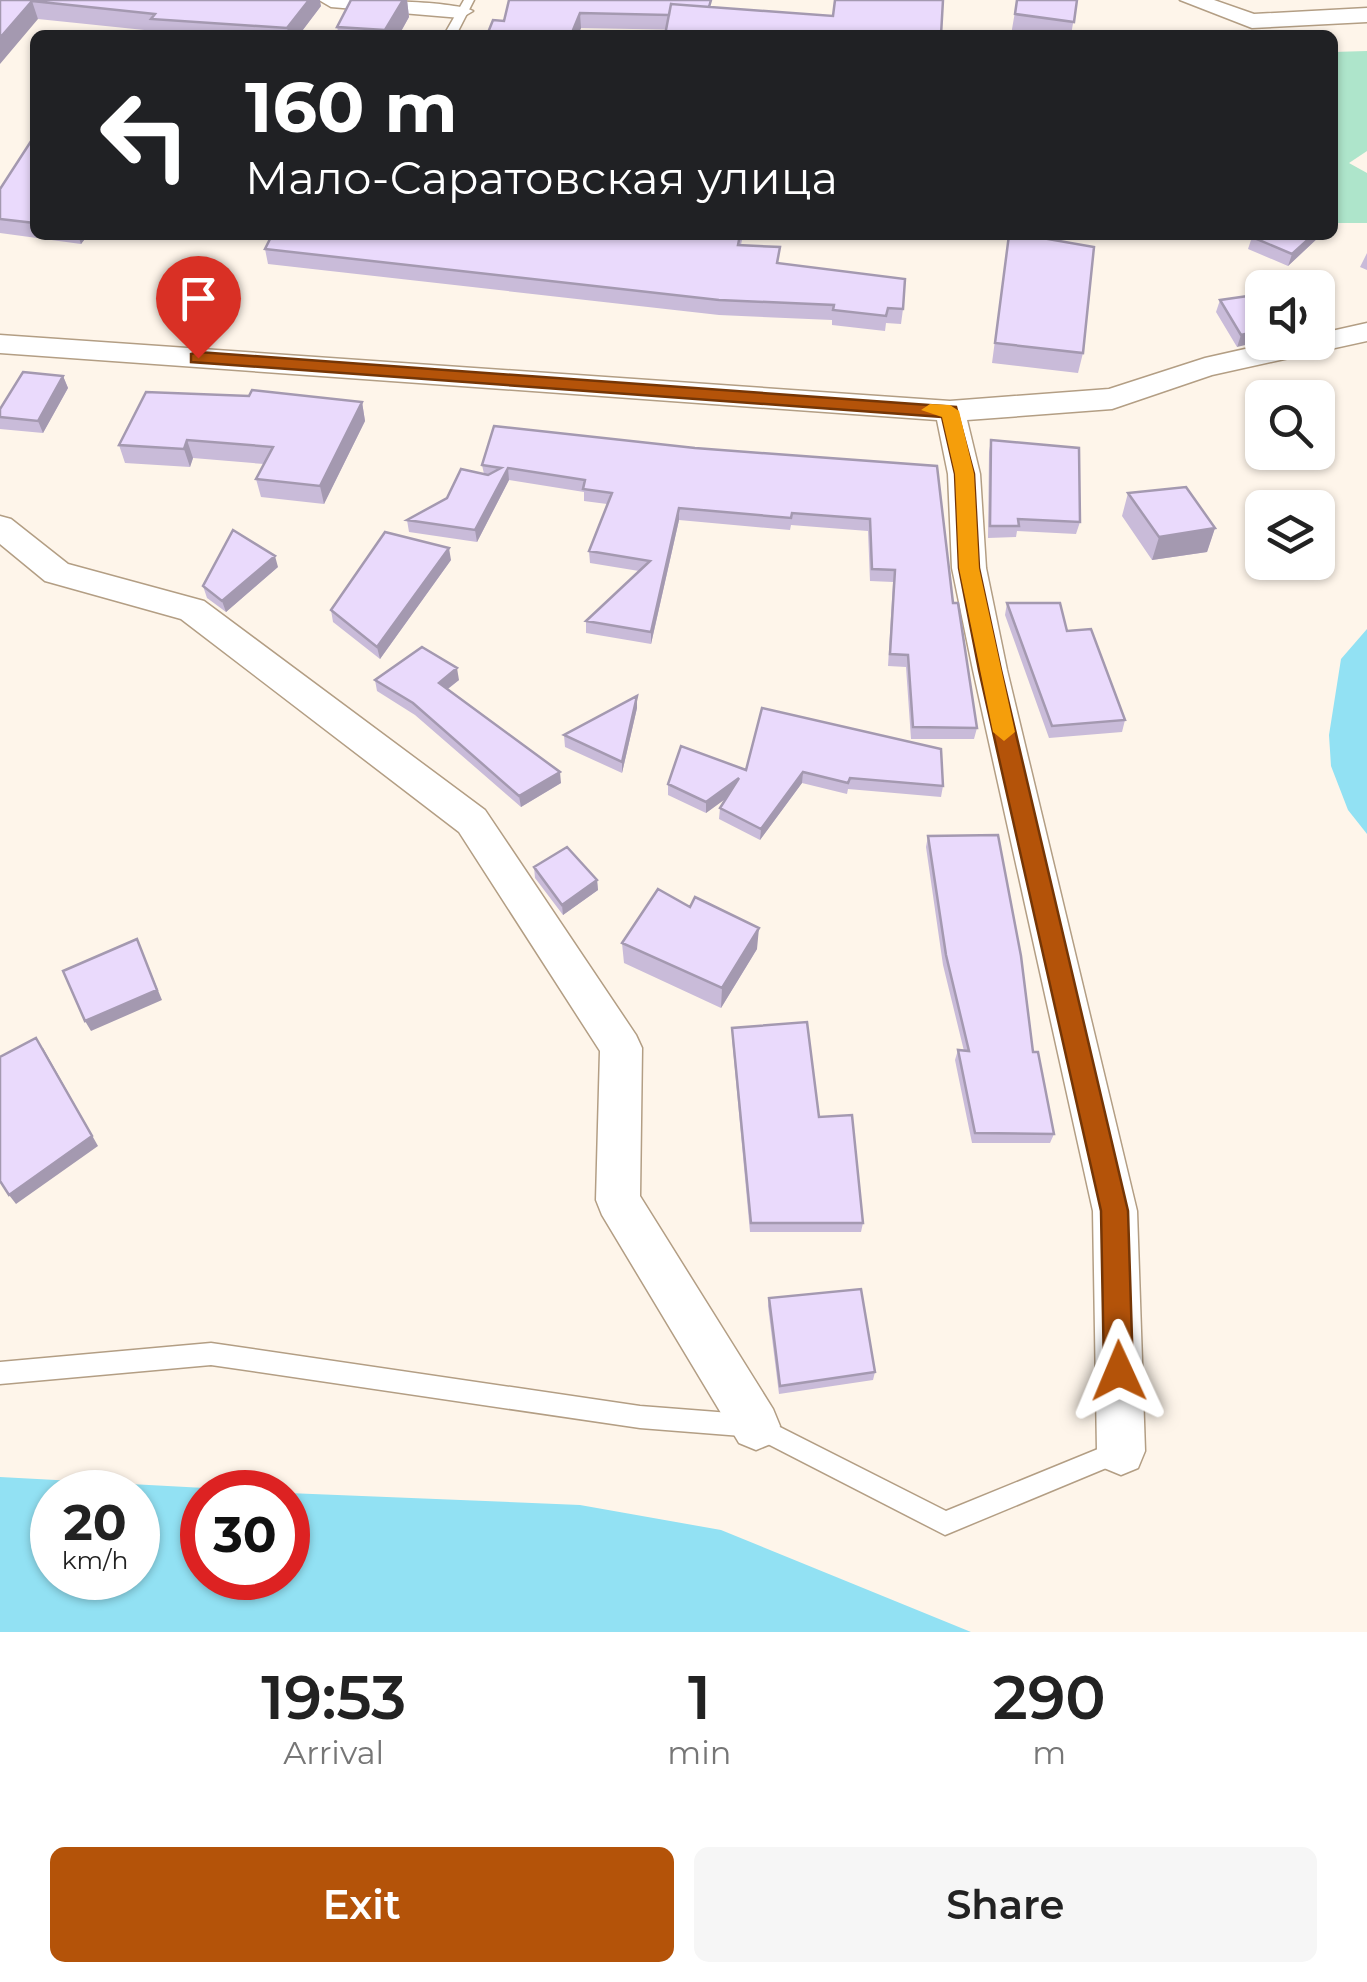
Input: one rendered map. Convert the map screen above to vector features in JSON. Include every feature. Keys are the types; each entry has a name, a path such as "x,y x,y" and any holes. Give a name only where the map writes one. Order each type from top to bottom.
{"street":[{"path":"331,0 465,6"},
{"path":"1192,0 1252,21 1367,15"},
{"path":"0,344 950,411 1112,399 1206,366 1367,332"},
{"path":"950,411 964,474 969,568 990,670 1115,1211 1121,1451"},
{"path":"0,528 57,573 192,610 472,821 621,1048 618,1200 756,1426"}],"lane":[{"path":"453,30 465,6"},
{"path":"0,1373 211,1354 640,1418 756,1426 946,1523 1121,1451"}],"green space":[{"path":"1367,51 1367,151 1349,163 1367,173 1367,223 1338,223 1338,52"}],"water":[{"path":"1367,629 1367,834 1348,810 1331,766 1329,735 1341,659"},
{"path":"0,1477 30,1479 30,1600 160,1600 160,1486 180,1487 180,1600 310,1600 310,1494 580,1505 721,1530 971,1632 0,1632"}],"building":[{"path":"0,0 309,0 287,28 151,19 155,14 32,1 0,38"},
{"path":"351,0 403,0 385,30 337,27"},
{"path":"509,0 711,0 709,7 671,4 669,15 580,13 573,30 489,30 493,20 504,21"},
{"path":"835,0 943,0 941,30 666,30 671,4 833,16"},
{"path":"1017,0 1077,0 1074,22 1015,14"},
{"path":"30,143 30,222 0,219 0,189"},
{"path":"270,240 739,240 738,245 780,247 777,263 905,279 903,309 888,308 886,316 833,310 834,305 719,300 265,249"},
{"path":"1008,240 1054,240 1094,247 1083,353 995,343"},
{"path":"1259,240 1307,240 1292,254"},
{"path":"1245,296 1245,334 1241,335 1220,300"},
{"path":"23,372 63,376 38,421 0,417 0,409"},
{"path":"252,390 362,402 320,486 256,479 273,447 187,440 184,449 119,445 146,392 249,396"},
{"path":"494,426 695,448 937,466 953,603 958,603 977,728 913,727 908,655 890,654 895,570 872,569 870,519 792,513 791,518 679,508 651,632 586,621 650,561 589,551 612,493 583,489 585,480 508,468 475,530 407,520 447,498 461,469 488,475 501,468 482,465"},
{"path":"991,440 1079,448 1080,522 1018,519 1019,526 990,526"},
{"path":"1186,487 1215,528 1159,537 1128,493"},
{"path":"233,530 275,556 222,601 203,586"},
{"path":"385,532 449,548 377,647 331,610"},
{"path":"1007,603 1060,603 1067,631 1091,629 1125,720 1052,726"},
{"path":"422,647 457,668 439,683 560,772 519,796 413,703 375,680"},
{"path":"637,696 622,762 564,735"},
{"path":"762,708 941,749 943,786 850,778 848,783 803,772 761,829 720,808 739,778 706,802 668,784 681,746 746,770"},
{"path":"998,835 1021,956 1033,1052 1038,1052 1054,1134 975,1133 958,1050 969,1051 946,955 928,836"},
{"path":"567,847 597,880 562,905 534,867"},
{"path":"658,889 690,907 695,897 759,928 722,988 622,943"},
{"path":"137,939 157,990 85,1021 63,971"},
{"path":"807,1022 819,1117 852,1115 863,1223 751,1223 732,1028"},
{"path":"36,1038 92,1136 9,1195 0,1181 0,1057"},
{"path":"861,1289 875,1372 780,1386 769,1298"}],"slow traffic":[{"path":"930,410 950,411 964,474 969,568 1004,732"}],"route":[{"path":"198,358 950,411 964,474 969,568 990,670 1115,1211 1119,1371"}]}
